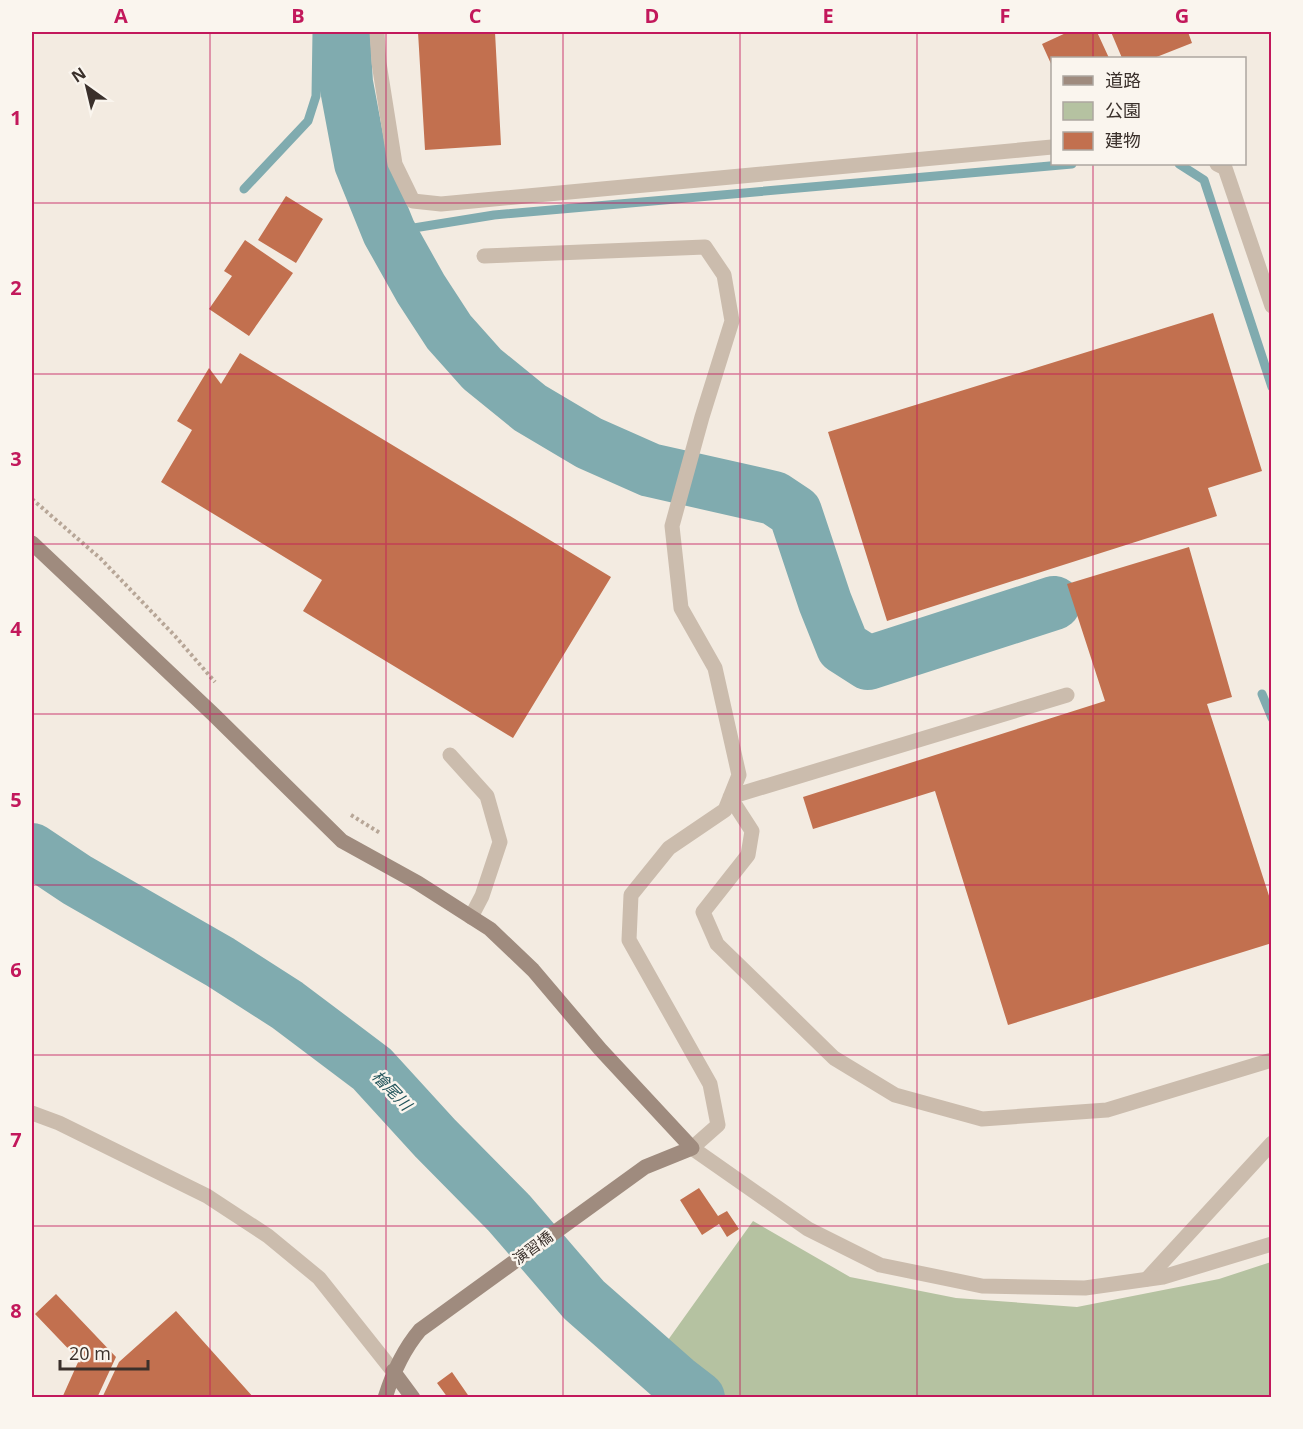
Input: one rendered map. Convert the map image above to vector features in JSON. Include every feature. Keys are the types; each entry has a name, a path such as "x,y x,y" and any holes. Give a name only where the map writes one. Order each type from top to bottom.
{"street":[{"path":"377,32 379,63 395,164 413,201 441,204 1051,147"},
{"path":"1219,165 1225,168 1272,306"},
{"path":"484,256 705,247 724,275 732,321 702,417 672,526 681,608 715,668 739,775 724,810 669,848 631,895 629,940 710,1084 718,1125 692,1148"},
{"path":"32,543 214,715 342,841 418,883 490,929 533,970 600,1049 692,1148 808,1229 880,1265 982,1286 1085,1288 1163,1277 1272,1244"},
{"path":"730,797 1067,695"},
{"path":"450,755 487,796 500,842 482,896 471,917"},
{"path":"730,797 752,831 748,855 703,912 717,944 834,1058 895,1095 982,1119 1107,1110 1272,1060"},
{"path":"32,1113 59,1123 207,1196 268,1236 319,1278 413,1398"},
{"path":"1147,1279 1272,1143"},
{"name":"演習橋","path":"385,1398 393,1371 409,1343 420,1330 645,1167 692,1148"}],"path":[{"path":"32,499 101,559 175,636 219,687"},
{"path":"347,811 385,836"}],"green space":[{"path":"753,1221 850,1277 956,1298 1077,1307 1219,1279 1271,1262 1271,1397 724,1397 663,1347"}],"building":[{"path":"418,32 495,32 501,145 425,150"},
{"path":"1068,32 1097,32 1109,57 1051,57 1051,64 1042,44"},
{"path":"1111,32 1188,32 1192,43 1157,57 1122,57"},
{"path":"286,196 323,219 296,263 258,240"},
{"path":"245,240 293,273 249,336 209,309 232,276 224,271"},
{"path":"1213,313 1262,471 1208,488 1217,516 887,621 828,432"},
{"path":"240,353 611,577 513,738 303,611 322,580 161,482 192,430 177,421 209,368 221,384"},
{"path":"1189,547 1232,697 1207,704 1272,905 1272,943 1008,1025 935,791 813,829 803,797 1105,701 1067,584"},
{"path":"699,1188 718,1216 727,1211 739,1229 727,1237 719,1224 702,1235 680,1200"},
{"path":"56,1294 116,1357 97,1398 62,1398 79,1360 35,1314"},
{"path":"176,1311 254,1398 102,1398 119,1362"},
{"path":"452,1372 470,1398 448,1398 437,1383"}],"waterway":[{"path":"244,189 308,121 316,96 317,32"},
{"path":"343,32 346,83 361,163 389,232 421,289 449,332 482,369 530,408 589,443 650,470 774,498 795,512 825,602 843,647 868,663 1054,603"},
{"path":"389,232 494,215 1061,165"},
{"path":"1181,165 1204,180 1272,387"},
{"path":"1262,694 1272,718"},
{"name":"檜尾川","path":"32,850 77,880 220,962 287,1005 372,1069 435,1138 509,1213 584,1300 698,1398"}]}
